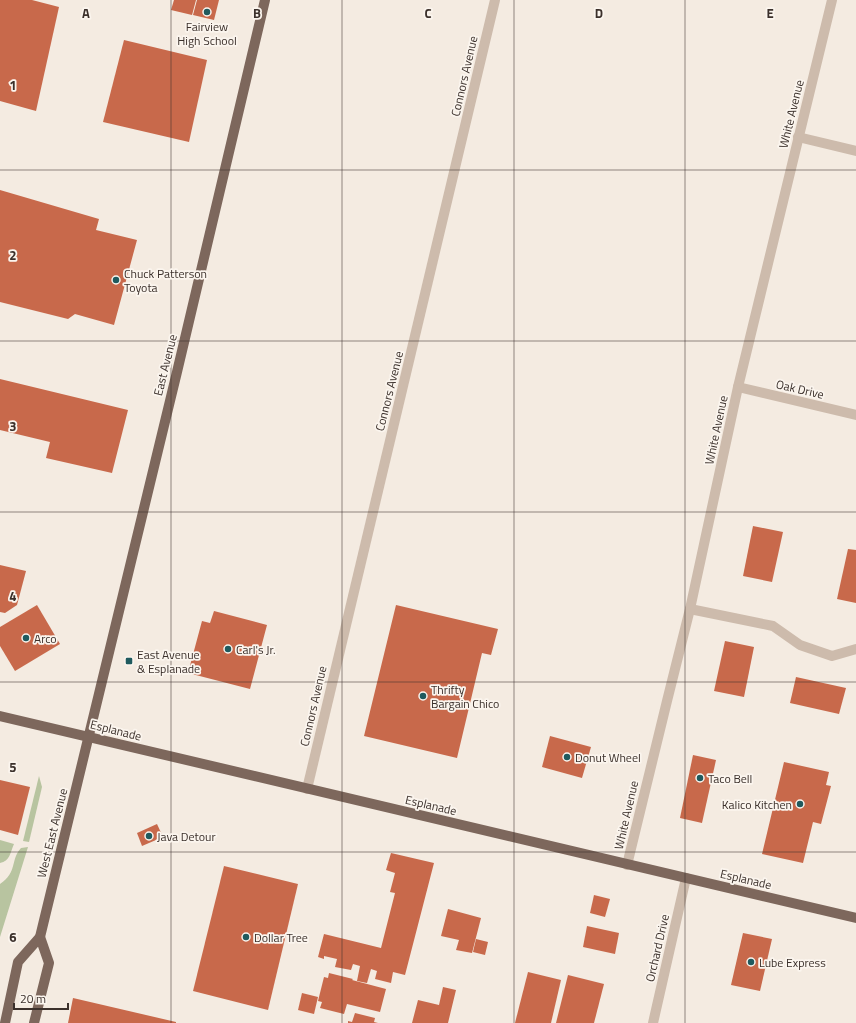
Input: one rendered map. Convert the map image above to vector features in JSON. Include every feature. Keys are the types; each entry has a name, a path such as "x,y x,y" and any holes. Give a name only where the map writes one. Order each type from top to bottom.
{"main road":[{"name":"East Avenue","path":"88,736 177,372 265,0"},
{"name":"Esplanade","path":"0,716 856,918"},
{"name":"West East Avenue","path":"5,1023 18,962 40,936 88,736"},
{"path":"34,1023 49,963 40,936"}],"street":[{"name":"Connors Avenue","path":"307,789 495,0"},
{"name":"White Avenue","path":"627,865 690,609 738,387 832,0"},
{"path":"798,137 856,151"},
{"name":"Oak Drive","path":"738,387 856,415"},
{"path":"690,609 773,626 800,645 832,656 856,649"},
{"name":"Orchard Drive","path":"653,1023 686,878"}],"green space":[{"path":"39,776 42,787 29,842 23,841"},
{"path":"0,840 14,844 8,858 0,863"},
{"path":"28,847 0,937 0,884 6,880 12,870 18,852 21,848"}],"building":[{"path":"0,0 32,0 59,7 36,111 0,101"},
{"path":"174,0 196,0 192,15 171,10"},
{"path":"197,0 219,0 214,20 193,15"},
{"path":"124,40 207,60 189,142 103,122"},
{"path":"0,190 99,219 96,230 137,240 114,325 75,314 68,319 0,302"},
{"path":"0,379 128,410 112,473 46,458 50,442 0,430"},
{"path":"753,526 783,532 772,582 743,576"},
{"path":"848,549 856,550 856,603 837,599"},
{"path":"0,565 26,571 17,605 5,613 0,612"},
{"path":"37,605 60,644 15,671 0,646 0,627"},
{"name":"Thrifty Bargain Chico","path":"396,605 498,629 491,655 482,653 457,758 364,736"},
{"name":"Carl's Jr.","path":"214,611 267,625 250,689 188,673 202,621 210,623"},
{"path":"725,641 754,647 744,697 714,691"},
{"path":"796,677 846,688 839,714 790,703"},
{"name":"Donut Wheel","path":"550,736 591,747 582,778 542,767"},
{"name":"Taco Bell","path":"693,755 716,760 702,823 680,818"},
{"name":"Kalico Kitchen","path":"784,762 829,772 826,785 831,786 821,824 813,822 803,863 762,854"},
{"path":"0,780 30,787 18,835 0,830"},
{"path":"157,824 163,837 142,846 137,833"},
{"path":"391,853 434,863 405,975 393,972 391,983 375,979 377,971 371,969 367,983 357,981 360,966 353,964 351,970 335,967 337,959 324,956 324,959 318,957 324,934 381,948 395,893 390,892 395,873 386,870"},
{"name":"Dollar Tree","path":"224,866 298,884 268,1010 193,991"},
{"path":"594,895 610,899 605,917 590,913"},
{"path":"448,909 481,918 472,953 456,950 459,940 441,936"},
{"path":"587,926 619,933 615,954 583,947"},
{"name":"Lube Express","path":"743,933 772,939 760,991 731,985"},
{"path":"476,939 488,942 485,955 473,952"},
{"path":"528,972 561,980 551,1023 515,1023"},
{"path":"329,973 386,989 380,1012 347,1004 344,1014 320,1008 322,1002 318,1001 324,977 328,978"},
{"path":"568,975 604,984 594,1023 556,1023"},
{"path":"443,987 456,990 448,1023 412,1023 418,1000 439,1005"},
{"path":"302,993 318,997 314,1014 298,1010"},
{"path":"73,998 176,1022 176,1023 68,1023"},
{"path":"355,1013 375,1018 374,1022 378,1023 348,1023 348,1021 352,1022"}],"place":[{"name":"Fairview High School","path":"207,12"},
{"name":"Chuck Patterson Toyota","path":"116,280"},
{"name":"Arco","path":"26,638"},
{"name":"Carl's Jr.","path":"228,649"},
{"name":"East Avenue & Esplanade","path":"129,661"},
{"name":"Thrifty Bargain Chico","path":"423,696"},
{"name":"Donut Wheel","path":"567,757"},
{"name":"Taco Bell","path":"700,778"},
{"name":"Kalico Kitchen","path":"800,804"},
{"name":"Java Detour","path":"149,836"},
{"name":"Dollar Tree","path":"246,937"},
{"name":"Lube Express","path":"751,962"}]}
